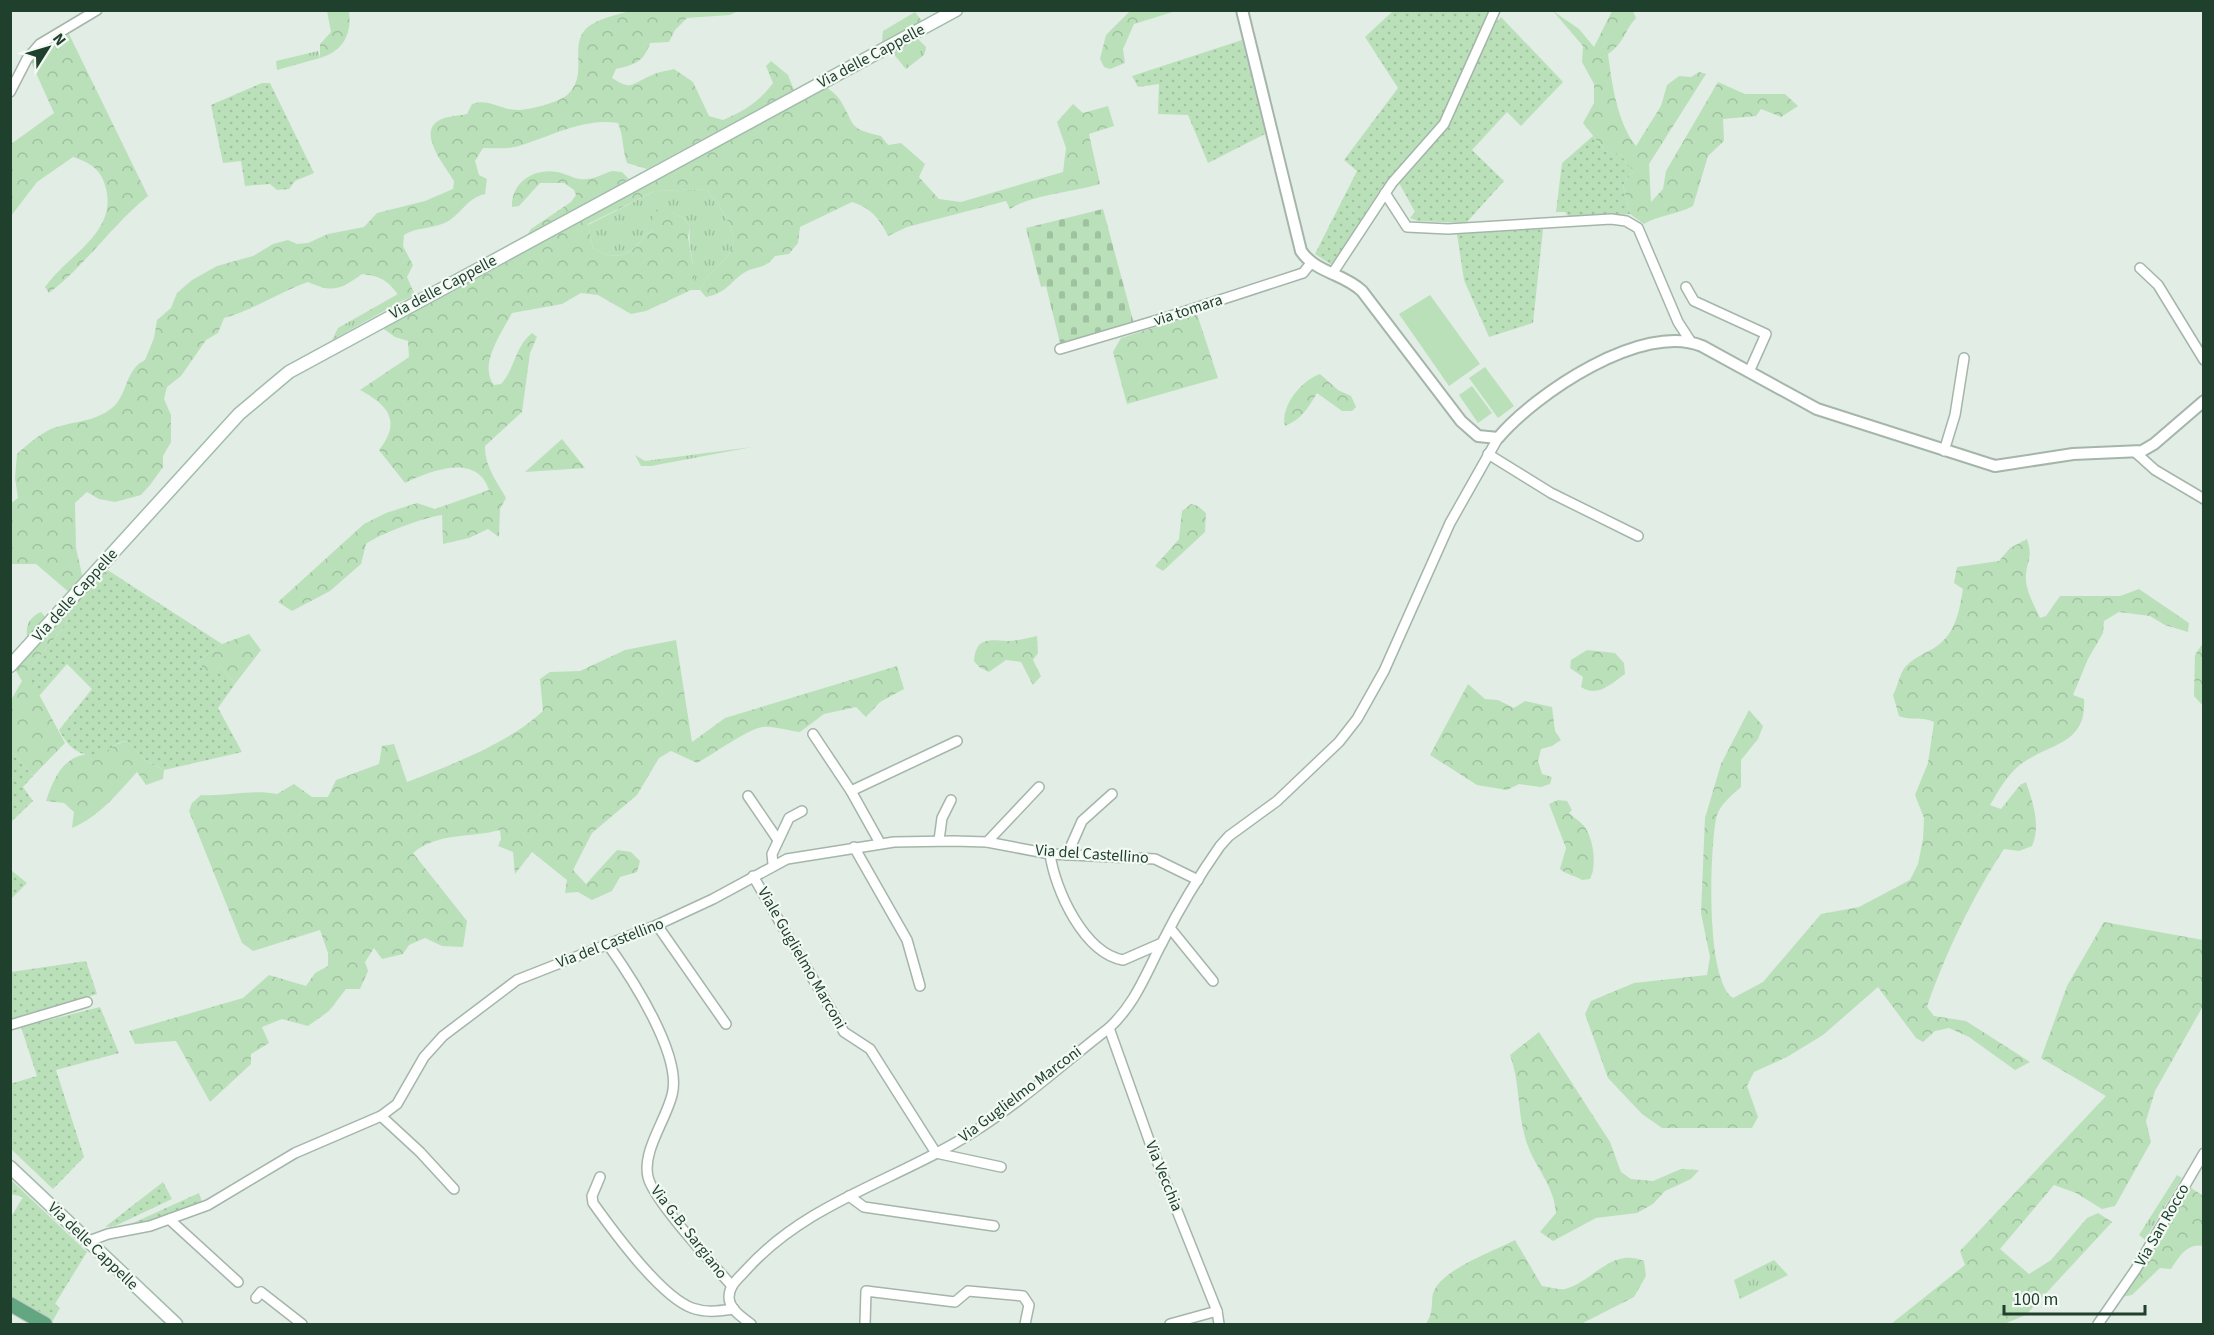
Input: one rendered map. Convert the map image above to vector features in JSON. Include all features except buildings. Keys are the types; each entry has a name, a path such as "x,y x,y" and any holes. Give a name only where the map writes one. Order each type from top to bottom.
{"main road":[{"name":"Via delle Cappelle","path":"10,666 239,414 289,372 956,10"},
{"name":"Via delle Cappelle","path":"10,1167 176,1324"},
{"path":"10,1304 45,1324"}],"street":[{"path":"10,92 34,49 52,34 97,10"},
{"path":"1242,10 1301,250 1311,263 1362,291 1469,429 1478,436 1498,438 1548,394 1617,355 1656,342 1691,342 1817,409 1995,466 2073,454 2135,452 2154,444 2204,401"},
{"path":"1332,274 1385,193 1444,124 1495,10"},
{"path":"1385,193 1407,227 1448,229 1611,219 1633,224 1648,245 1678,322 1691,342"},
{"name":"via tomara","path":"1060,349 1303,273 1311,263"},
{"path":"2140,268 2158,285 2204,360"},
{"path":"1686,287 1695,301 1766,334 1749,372"},
{"path":"1944,451 1955,415 1964,358"},
{"name":"Via Guglielmo Marconi","path":"732,1286 778,1239 819,1212 936,1153 992,1119 1109,1028 1136,997 1170,928 1199,878 1228,836 1268,809 1339,742 1357,719 1384,671 1450,523 1498,438"},
{"path":"2135,452 2155,470 2204,499"},
{"path":"1488,454 1551,493 1638,536"},
{"path":"813,734 851,791 880,843"},
{"path":"851,791 957,741"},
{"path":"987,842 1039,788"},
{"path":"1067,855 1082,821 1112,794"},
{"path":"748,796 778,840"},
{"path":"939,840 942,818 951,800"},
{"path":"773,864 772,854 789,818 802,811"},
{"name":"Via del Castellino","path":"89,1241 100,1236 169,1219 208,1205 295,1153 381,1116 397,1104 433,1045 471,1012 528,974 609,946 657,925 713,899 773,864 798,856 880,843 939,840 987,842 1050,854 1155,859 1199,878"},
{"path":"854,847 907,940 920,986"},
{"path":"1050,854 1057,886 1085,934 1101,951 1123,960 1162,943"},
{"name":"Viale Guglielmo Marconi","path":"753,876 844,1032 870,1049 936,1153"},
{"path":"657,925 726,1024"},
{"path":"1170,928 1213,981"},
{"name":"Via G.B. Sargiano","path":"609,946 648,1007 673,1077 673,1092 648,1162 650,1184 732,1286"},
{"path":"10,1025 87,1002"},
{"name":"Via Vecchia","path":"1109,1028 1150,1143 1217,1311 1219,1324"},
{"path":"381,1116 420,1152 454,1189"},
{"path":"936,1153 1001,1167"},
{"name":"Via San Rocco","path":"2098,1324 2136,1269 2204,1153"},
{"path":"600,1177 592,1196 593,1203 655,1278 679,1300 694,1309 709,1312 734,1309"},
{"path":"849,1196 864,1207 994,1226"},
{"path":"169,1219 238,1282"},
{"path":"732,1286 729,1297 734,1309 751,1324"},
{"path":"865,1324 866,1291 955,1302 968,1292 1023,1296 1029,1305 1024,1324"},
{"path":"256,1298 261,1292 302,1324"},
{"path":"1170,1324 1217,1311"}],"green space":[{"path":"327,11 349,11 349,27 341,46 320,58 320,44 331,32"},
{"path":"630,11 738,11 730,15 687,18 675,30 669,42 650,43 641,59 616,69 612,78 619,82 631,85 674,69 693,82 709,116 723,120 751,105 768,90 773,83 766,66 771,61 788,75 794,90 647,169 627,163 618,123 592,123 566,129 515,147 483,148 475,161 479,175 487,179 485,194 474,198 450,220 404,235 403,246 413,265 407,277 415,295 402,301 386,282 362,274 348,284 330,289 308,282 224,318 218,333 206,340 181,376 167,387 164,399 171,415 171,442 163,456 163,467 150,485 141,495 115,502 99,499 87,492 75,503 76,548 83,579 70,593 36,564 11,564 10,504 18,498 15,478 17,454 37,437 51,429 90,419 105,413 117,403 134,369 145,360 154,338 157,320 171,308 177,293 192,280 217,266 253,256 273,244 288,240 297,244 308,243 328,234 364,227 377,213 425,201 453,189 454,181 440,160 432,142 432,127 438,121 448,117 467,114 472,104 484,102 517,110 542,106 562,99 573,88 577,80 580,38 584,31 599,20"},
{"path":"1130,11 1176,11 1134,24 1123,49 1125,63 1110,69 1104,67 1100,59 1106,35"},
{"path":"1393,11 1491,11 1441,122 1382,187 1332,265 1315,254 1357,171 1344,160 1398,88 1365,37"},
{"path":"1553,11 1579,29 1594,47 1612,11 1633,11 1636,18 1618,45 1608,54 1620,114 1636,146 1661,106 1667,85 1679,76 1691,77 1699,72 1706,74 1649,164 1651,202 1663,189 1666,171 1718,82 1745,94 1785,94 1798,106 1781,117 1761,109 1756,116 1723,119 1724,141 1708,156 1693,206 1644,224 1630,214 1623,185 1633,171 1620,154 1605,151 1583,123 1594,103 1594,84 1582,62 1583,46"},
{"path":"915,12 922,21 882,43 883,31"},
{"path":"1501,17 1563,82 1521,126 1507,112 1472,150 1504,181 1466,223 1418,221 1410,218 1415,212 1398,181 1449,121 1489,29"},
{"path":"68,32 148,196 49,293 45,287 99,228 106,214 108,199 104,182 96,169 73,157 37,182 11,216 11,144 54,113 31,62 40,50"},
{"path":"916,37 926,47 924,55 906,69 891,51"},
{"path":"1242,40 1265,134 1208,163 1188,115 1158,114 1159,84 1138,87 1132,76"},
{"path":"318,51 320,58 277,70 276,61"},
{"path":"262,83 270,83 314,173 295,181 289,189 277,190 270,184 245,186 241,161 223,163 211,105"},
{"path":"825,86 839,98 857,128 881,136 888,145 901,143 925,164 919,177 939,199 961,202 1063,172 1066,148 1057,122 1073,104 1083,113 1108,106 1114,126 1089,134 1100,184 1029,200 1010,209 1006,201 907,227 888,236 874,214 852,202 800,227 798,243 789,254 775,256 763,266 742,274 722,291 706,297 700,290 709,276 727,257 732,249 733,240 728,221 706,189 655,191 588,224 593,248 608,255 623,255 635,247 645,234 654,231 652,220 656,210 666,207 672,213 684,218 690,227 688,237 695,278 691,290 646,311 631,314 598,295 581,293 562,304 512,313 490,358 490,377 494,385 501,384 506,378 526,338 532,333 537,337 530,353 522,412 485,446 489,467 506,498 500,509 499,537 488,529 469,538 443,544 442,515 425,519 391,531 366,544 361,564 330,591 292,611 278,602 364,524 386,513 417,503 435,509 489,490 475,471 464,468 428,473 405,483 379,450 390,430 389,415 378,402 360,390 409,357 408,341 395,337 381,327"},
{"path":"1593,136 1605,151 1620,154 1633,171 1623,185 1630,214 1570,218 1565,212 1556,212 1562,163"},
{"path":"612,171 622,172 629,179 528,234 531,229 571,202 576,195 574,190 564,183 540,183 519,206 512,207 519,184 540,172 557,172 584,179"},
{"path":"706,189 728,221 733,240 732,249 727,257 709,276 700,290 691,290 693,266 690,227 684,218 672,213 654,231 645,234 629,252 615,256 593,248 588,225 655,191"},
{"path":"1103,209 1134,324 1060,343 1046,286 1041,287 1026,228"},
{"path":"1543,229 1533,323 1489,337 1464,280 1457,234"},
{"path":"398,294 402,301 332,340 338,328"},
{"path":"1430,295 1480,364 1449,386 1399,314"},
{"path":"1197,314 1218,378 1127,404 1113,352 1121,338"},
{"path":"1485,367 1514,406 1498,418 1469,378"},
{"path":"1320,374 1338,390 1351,396 1356,407 1352,411 1342,411 1317,393 1300,416 1285,426 1284,418 1289,402 1306,382"},
{"path":"1472,386 1492,413 1478,423 1459,395"},
{"path":"562,439 585,468 525,472"},
{"path":"752,447 651,466 641,466 635,455 645,461"},
{"path":"1191,504 1198,506 1206,513 1205,532 1163,571 1155,566 1179,539 1182,511"},
{"path":"2027,539 2030,552 2026,574 2027,586 2040,618 2046,616 2060,596 2120,596 2139,589 2189,623 2188,632 2165,625 2150,616 2119,612 2104,621 2103,633 2088,659 2073,695 2084,699 2080,726 2064,741 2016,768 1990,805 2001,809 2020,785 2026,782 2035,814 2035,838 2032,846 2019,851 2004,849 1993,866 1951,947 1927,1007 1934,1016 1966,1021 2030,1062 2015,1070 1969,1037 1949,1028 1935,1031 1923,1042 1916,1038 1878,987 1823,1035 1787,1057 1754,1072 1747,1086 1758,1117 1752,1128 1662,1128 1642,1114 1608,1078 1585,1014 1591,1001 1634,983 1707,975 1710,957 1701,913 1705,818 1721,764 1749,710 1763,726 1758,739 1741,760 1741,787 1726,801 1717,814 1712,858 1714,942 1724,986 1733,998 1763,982 1821,914 1859,907 1910,880 1918,864 1923,839 1924,818 1915,795 1928,763 1934,722 1899,716 1893,695 1906,666 1941,643 1955,623 1963,589 1954,583 1957,567 1999,561 2010,548"},
{"path":"106,569 222,644 198,661 207,673 221,667 235,684 218,708 242,752 164,770 145,760 127,741 91,755 78,751 67,742 59,730 92,689 67,664 39,696 27,672 67,623 65,614"},
{"path":"41,612 47,619 28,640 28,623"},
{"path":"65,614 67,623 27,672 65,743 33,776 12,753 11,700 22,681 15,669"},
{"path":"249,634 261,650 235,684 221,667 207,674 198,661 222,644"},
{"path":"1037,636 1038,653 1033,660 1041,676 1033,685 1021,662 1006,660 989,672 979,667 974,661 978,647 985,641 1011,641"},
{"path":"676,640 692,742 725,718 897,666 904,689 880,702 866,717 856,707 824,714 800,732 763,727 740,737 697,763 671,751 659,758 637,795 592,833 573,870 586,884 617,850 631,852 640,861 637,872 620,877 612,891 592,900 578,892 565,893 567,880 532,852 515,874 513,852 498,846 501,839 500,830 444,839 423,846 413,853 467,921 463,947 442,946 425,938 409,945 403,954 382,959 374,948 365,962 368,971 360,989 346,989 329,1011 308,1026 282,1019 262,1027 269,1043 251,1054 251,1064 210,1102 176,1041 135,1044 129,1031 243,998 269,975 306,986 315,973 328,966 328,953 320,930 253,951 242,943 189,811 192,803 201,795 258,792 277,794 294,784 312,797 328,797 336,780 379,764 382,746 394,744 407,782 479,752 529,723 543,711 540,679 550,672 580,671 625,650"},
{"path":"2203,643 2203,706 2194,696 2195,655"},
{"path":"1587,650 1615,653 1624,663 1625,674 1598,690 1587,690 1581,687 1583,677 1570,668 1571,660"},
{"path":"1468,684 1485,699 1498,700 1514,708 1525,701 1552,707 1555,731 1561,740 1541,749 1538,761 1542,774 1552,777 1550,784 1541,787 1519,784 1507,790 1477,785 1430,755"},
{"path":"11,731 13,733 12,753 33,776 23,787 33,801 11,822"},
{"path":"127,741 145,760 164,770 163,779 146,785 137,772 91,818 72,828 74,812 64,803 46,801 58,773 75,757 99,753"},
{"path":"1558,800 1567,801 1572,810 1569,813 1584,826 1590,838 1594,860 1590,879 1582,880 1560,869 1566,848 1549,804"},
{"path":"11,870 27,883 11,899"},
{"path":"2104,922 2203,940 2203,1006 2155,1091 2146,1121 2151,1142 2115,1206 2102,1209 2076,1193 2054,1185 2000,1249 2029,1274 2051,1260 2087,1218 2098,1213 2112,1222 2026,1315 2004,1324 1891,1324 1965,1265 1960,1251 2106,1096 2041,1058 2067,986"},
{"path":"86,961 97,994 11,1019 11,972"},
{"path":"100,1007 119,1053 56,1070 84,1157 53,1189 11,1149 11,1081 13,1083 37,1076 21,1027"},
{"path":"1539,1032 1610,1142 1621,1172 1631,1179 1653,1181 1681,1169 1699,1170 1691,1179 1665,1191 1653,1204 1637,1213 1596,1218 1553,1241 1540,1232 1556,1213 1551,1192 1525,1137 1510,1055"},
{"path":"2177,1175 2182,1178 2145,1240 2139,1235"},
{"path":"10,1179 87,1252 55,1304 60,1308 52,1322 11,1297 11,1217 23,1197 11,1194"},
{"path":"163,1182 172,1199 115,1226 105,1227"},
{"path":"2190,1187 2203,1196 2203,1246 2188,1249 2171,1269 2160,1268 2132,1295 2122,1297"},
{"path":"199,1193 202,1203 155,1220 122,1228"},
{"path":"1515,1240 1542,1286 1565,1289 1622,1258 1644,1261 1646,1276 1634,1297 1581,1324 1426,1324 1431,1313 1433,1293 1441,1281 1460,1267"},
{"path":"1774,1260 1788,1275 1740,1299 1734,1280"}]}
